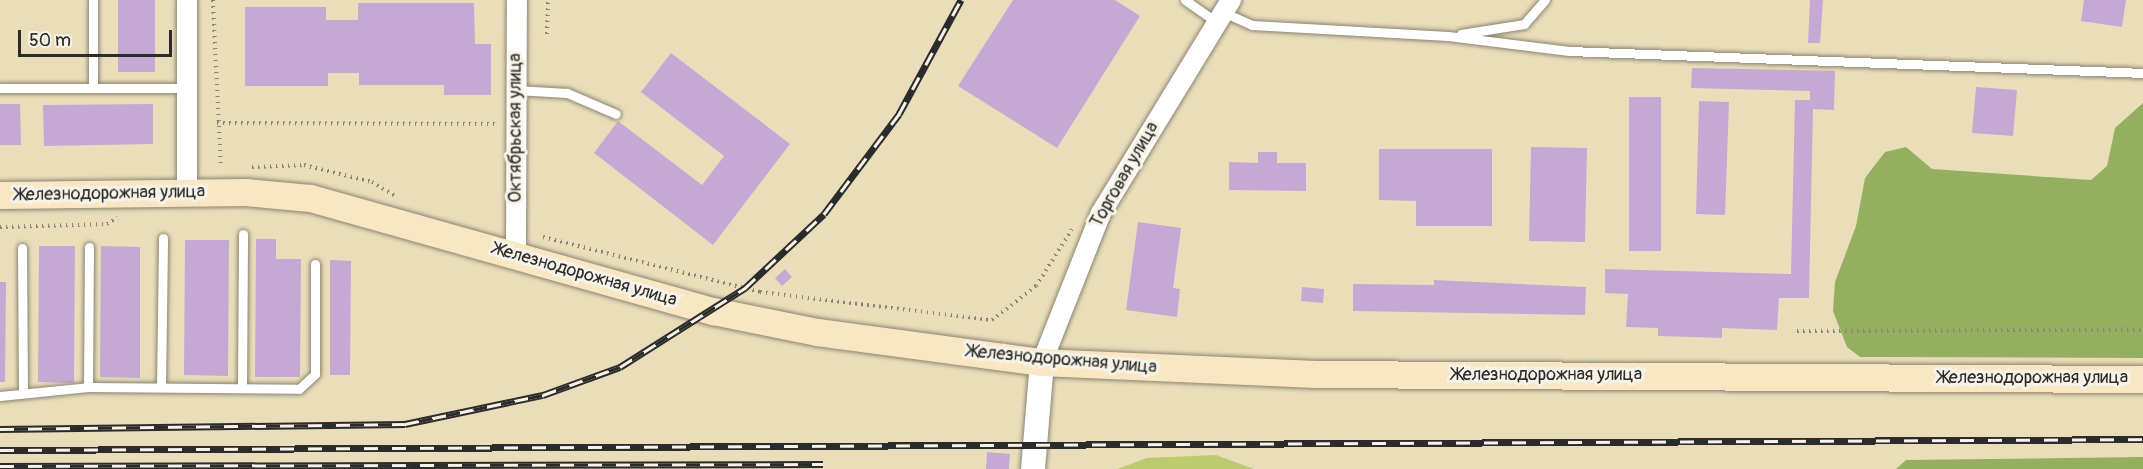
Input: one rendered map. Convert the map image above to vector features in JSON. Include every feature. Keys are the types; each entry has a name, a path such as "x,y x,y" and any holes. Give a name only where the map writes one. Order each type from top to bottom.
{"main road":[{"name":"Железнодорожная улица","path":"0,195 187,193 310,198 516,243 757,320 1042,362 1314,374 2143,379"}],"street":[{"path":"187,0 187,193"},
{"name":"Октябрьская улица","path":"516,243 517,0"},
{"name":"Торговая улица","path":"1042,362 1101,213 1224,12"},
{"path":"1033,469 1042,362"}],"lane":[{"path":"93,0 93,88"},
{"path":"1185,0 1198,10 1224,12 1263,26 1448,36 1569,51 2143,73"},
{"path":"1195,0 1198,10"},
{"path":"1448,36 1524,24 1545,0"},
{"path":"0,88 187,88"},
{"path":"516,90 567,93 616,114"},
{"path":"242,387 243,234"},
{"path":"161,387 163,238"},
{"path":"88,387 89,247"},
{"path":"22,248 23,393"},
{"path":"0,396 88,387 242,387 287,390 310,384 315,374 315,264"}],"path":[{"path":"213,0 218,167"},
{"path":"547,34 548,0"},
{"path":"217,123 497,124"},
{"path":"0,227 107,224 123,214"},
{"path":"516,243 760,291 992,320 1036,286 1076,223"},
{"path":"1797,331 2143,329"}],"green space":[{"path":"2143,103 2143,358 1860,357 1847,347 1833,311 1835,282 1856,226 1865,178 1885,152 1906,147 1932,169 2091,180 2107,166 2115,128"},
{"path":"1216,455 1254,469 1117,469 1147,458"},
{"path":"2143,457 2143,469 1896,469 1906,460"}],"building":[{"path":"118,0 155,0 155,72 118,72"},
{"path":"1013,0 1115,0 1140,16 1057,148 958,86"},
{"path":"1810,0 1823,0 1820,43 1808,43"},
{"path":"2084,0 2126,0 2122,27 2081,21"},
{"path":"358,3 474,3 475,44 491,44 491,95 444,95 444,85 359,85 359,73 328,73 328,86 245,86 245,7 326,7 326,20 358,20"},
{"path":"671,53 790,144 713,245 594,153 618,121 702,185 724,156 641,92"},
{"path":"1692,68 1835,71 1834,110 1813,109 1809,298 1779,298 1777,330 1722,328 1722,338 1658,336 1658,328 1626,327 1628,294 1605,293 1605,269 1791,274 1795,100 1810,100 1810,91 1691,88"},
{"path":"1976,87 2017,90 2013,136 1972,133"},
{"path":"1629,97 1661,97 1661,251 1629,251"},
{"path":"1699,101 1729,102 1725,215 1696,214"},
{"path":"0,104 20,104 21,145 0,145"},
{"path":"153,104 153,144 44,146 43,105"},
{"path":"1531,147 1587,148 1585,242 1529,241"},
{"path":"1379,149 1492,149 1492,226 1416,226 1416,201 1379,200"},
{"path":"1258,152 1277,152 1277,163 1306,163 1306,191 1229,190 1229,162 1258,163"},
{"path":"1138,222 1181,228 1173,288 1180,289 1177,317 1126,310"},
{"path":"256,239 276,239 276,259 301,259 300,377 255,377"},
{"path":"185,240 229,240 228,376 184,375"},
{"path":"39,246 75,246 74,383 38,382"},
{"path":"101,246 140,247 140,378 100,377"},
{"path":"330,260 351,261 350,375 330,375"},
{"path":"785,269 792,277 782,286 775,278"},
{"path":"1434,280 1586,287 1585,315 1353,311 1353,284 1434,285"},
{"path":"0,282 6,282 5,382 0,382"},
{"path":"1302,287 1324,289 1323,303 1301,301"},
{"path":"987,452 1010,454 1009,469 986,469"}],"railway":[{"path":"0,429 405,424 543,395 620,367 745,288 824,214 899,114 961,0"},
{"path":"0,450 2143,439"},
{"path":"0,466 823,464"}]}
